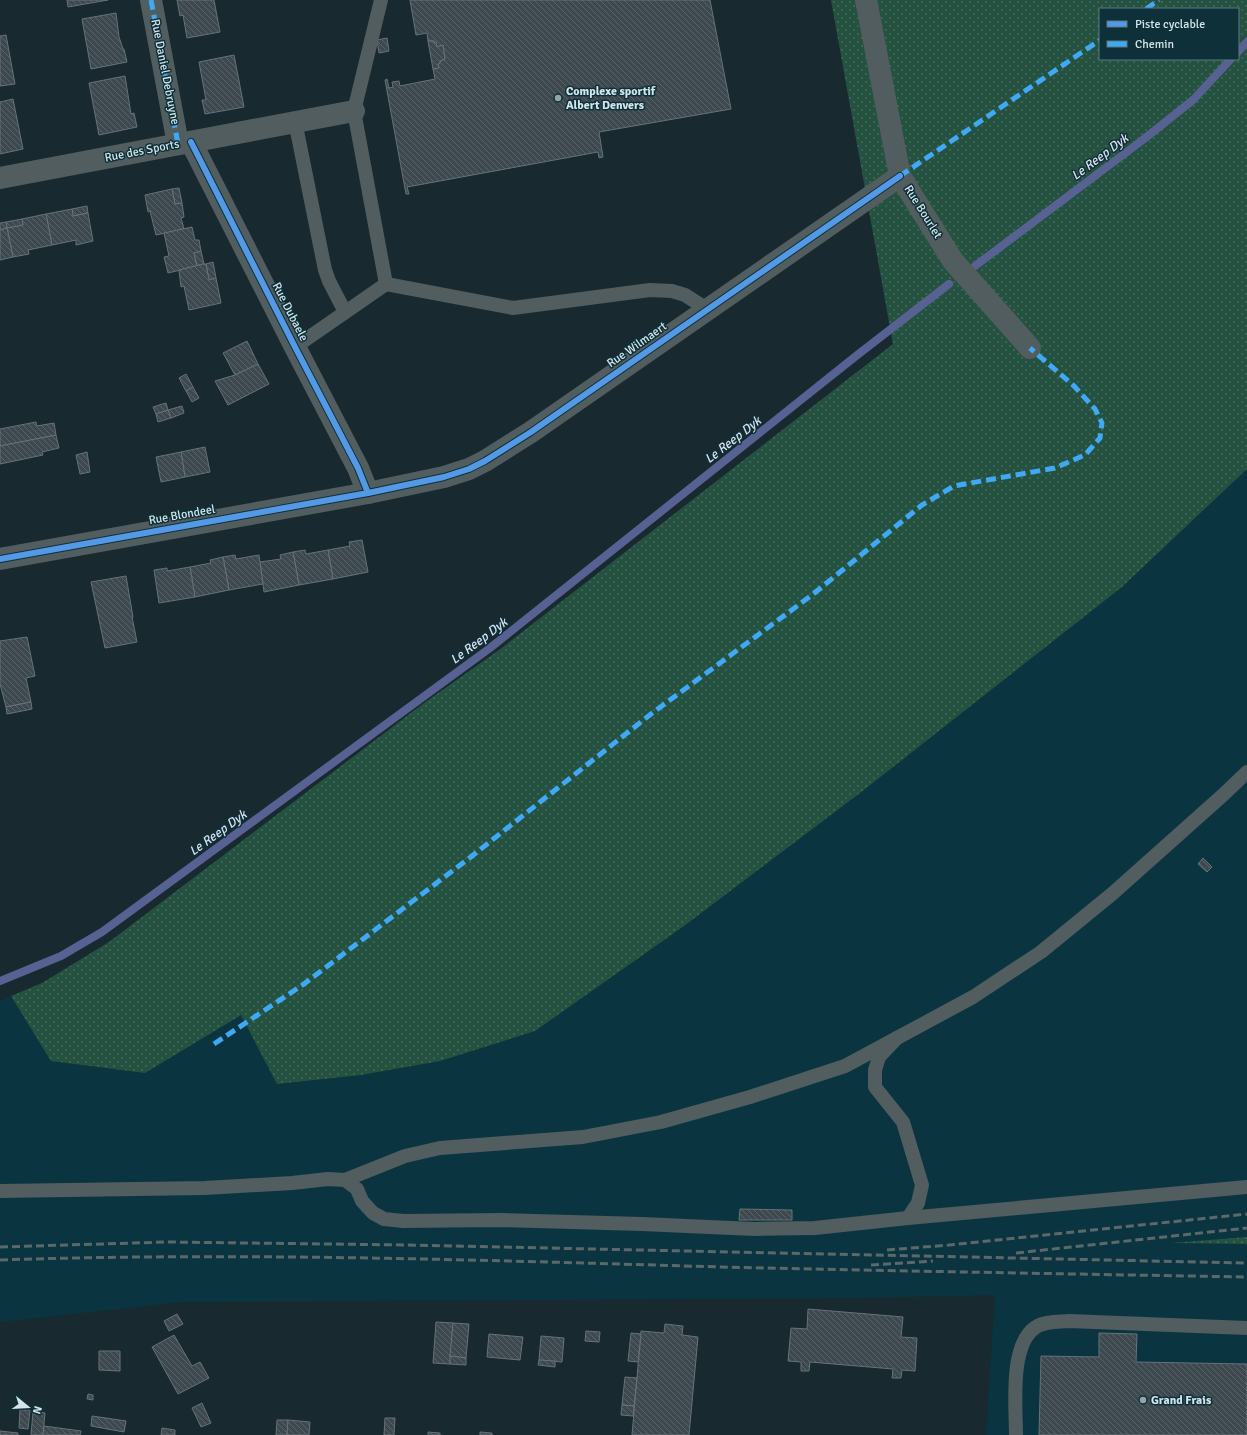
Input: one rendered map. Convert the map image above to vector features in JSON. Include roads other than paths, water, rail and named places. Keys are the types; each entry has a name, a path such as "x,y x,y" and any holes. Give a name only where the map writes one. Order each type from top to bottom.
{"street":[{"name":"Rue Daniel Debruyne","path":"151,0 185,143"},
{"name":"Rue Bourlet","path":"866,0 900,176 953,260 1030,348"},
{"name":"Rue des Sports","path":"0,178 354,111"},
{"name":"Rue Dubaele","path":"185,143 295,347 358,468 368,493"},
{"name":"Rue Wilmaert","path":"368,493 457,473 486,461 531,432 900,176"},
{"name":"Rue Blondeel","path":"0,559 368,493"}],"lane":[{"path":"381,0 354,111 386,284"},
{"path":"295,122 325,270 345,312"},
{"path":"295,347 386,284 513,308 650,290 662,290 686,295 707,309"},
{"path":"0,1191 205,1188 292,1183 328,1179 345,1180 405,1156 440,1148 583,1137 661,1122 750,1097 845,1066 973,997 1041,952 1112,894 1247,772"},
{"path":"897,1038 879,1056 875,1070 875,1087 904,1122 922,1185 918,1203 908,1218"},
{"path":"345,1180 357,1188 362,1201 373,1213 384,1220 503,1220 642,1224 754,1230 815,1228 1247,1187"},
{"path":"1016,1435 1017,1364 1023,1343 1035,1328 1054,1322 1069,1321 1247,1328"}],"waterway":[{"name":"Le Reep Dyk","path":"1239,51 1247,42"},
{"name":"Le Reep Dyk","path":"975,266 1144,139 1193,100 1230,60"},
{"name":"Le Reep Dyk","path":"0,981 61,956 102,932 490,648 856,356 949,284"}],"railway":[{"path":"887,1250 1247,1214"},
{"path":"1016,1253 1247,1228"},
{"path":"0,1247 167,1242 406,1245 1247,1263"},
{"path":"0,1260 180,1257 360,1258 721,1267 1247,1277"},
{"path":"871,1265 933,1261"}],"place":[{"name":"Complexe sportif Albert Denvers","path":"558,98"},
{"name":"Grand Frais","path":"1143,1400"}]}
